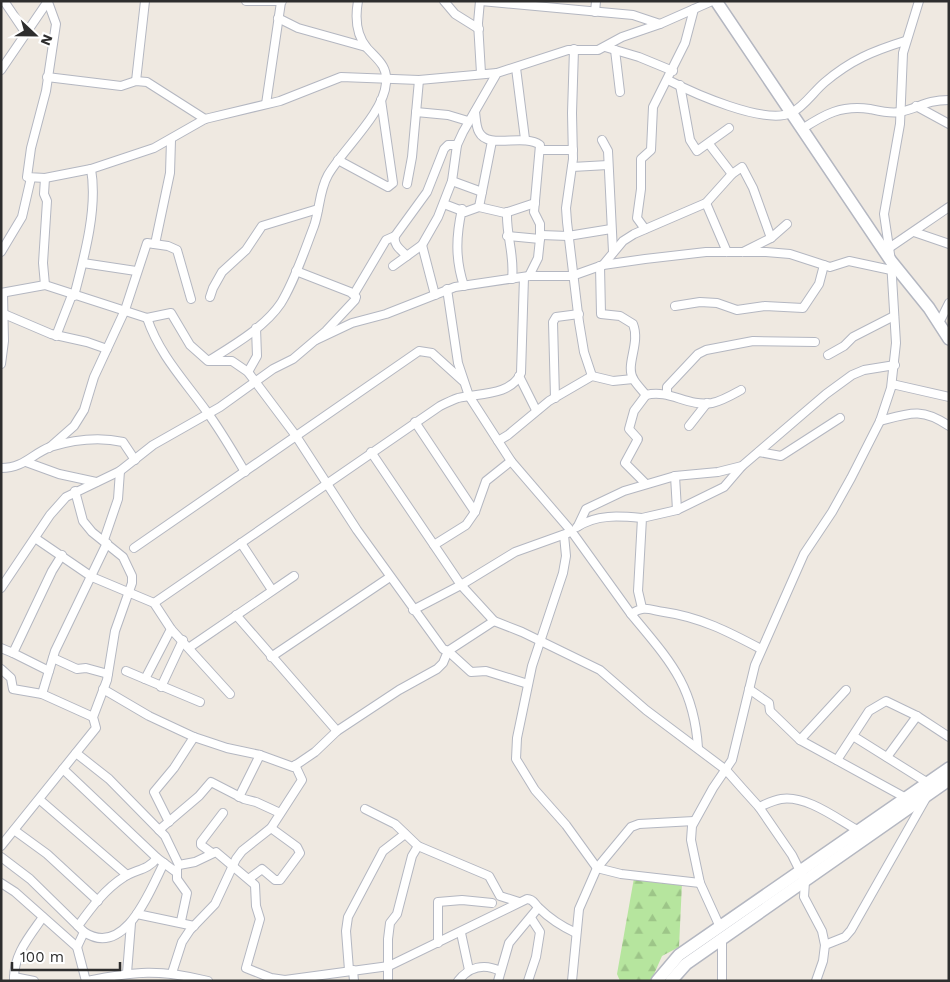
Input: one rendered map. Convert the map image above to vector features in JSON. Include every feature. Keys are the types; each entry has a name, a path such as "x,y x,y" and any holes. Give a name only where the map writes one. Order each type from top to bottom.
{"street":[{"path":"4,1 25,32"},
{"path":"1,70 25,32 48,1"},
{"path":"48,1 56,24 41,115 29,157 27,178 45,178 90,169 171,140 205,119 294,97 341,78 419,80 497,73 574,49 595,51 622,37 660,24 712,1"},
{"path":"136,81 145,1"},
{"path":"246,1 282,2 266,104"},
{"path":"208,361 256,328 280,304 296,271 318,209 325,182 338,160 358,138 386,90 387,80 382,63 366,47 358,30 356,16 358,1"},
{"path":"444,1 455,14 479,30"},
{"path":"481,73 480,1 633,15 660,24"},
{"path":"595,12 596,1"},
{"path":"716,1 891,266 939,322 949,339"},
{"path":"722,981 721,933 700,883 691,840 694,821 734,754 749,688 761,649 804,554 832,512 880,421 892,384 894,316 891,266 884,214 900,112 905,41 919,1"},
{"path":"645,228 637,218 642,189 640,159 651,150 653,107 673,71 688,36 694,9"},
{"path":"278,18 298,28 366,47"},
{"path":"668,80 753,112 772,116 791,113 852,62 869,52 905,41"},
{"path":"605,47 639,57 673,71"},
{"path":"574,49 573,150 566,208 572,276 584,352 592,376"},
{"path":"615,50 620,92"},
{"path":"516,68 525,139"},
{"path":"393,266 422,245 444,204 452,181 457,146 468,121 497,73"},
{"path":"47,77 121,86 136,81 147,82 162,89 205,119"},
{"path":"407,184 419,80"},
{"path":"680,85 693,146 697,151 729,128"},
{"path":"338,160 388,187 393,183 381,100"},
{"path":"802,129 826,113 844,108 900,112 934,100 949,100"},
{"path":"916,106 949,124"},
{"path":"416,112 448,115 468,121"},
{"path":"475,112 479,133 482,137 492,141 525,139 538,144 541,150 534,214 540,224 540,237 538,258 526,277 520,376 536,410"},
{"path":"155,244 170,172 171,140"},
{"path":"602,140 608,152 613,252"},
{"path":"479,207 492,141"},
{"path":"709,144 732,174"},
{"path":"1,588 58,505 75,491 120,471 153,445 209,414 256,381 293,359 316,340 352,303 356,297 354,294 386,240 395,236 427,192 444,149 448,145 457,146"},
{"path":"541,150 573,150"},
{"path":"572,167 608,165"},
{"path":"646,396 633,379 631,358 637,340 633,324 625,318 601,314 601,266 623,241 645,228 706,203 732,174 742,167 753,188 770,238"},
{"path":"56,336 73,296 83,262 92,196 90,169"},
{"path":"1,252 22,217 31,178"},
{"path":"45,178 44,194 48,201 43,263 45,285"},
{"path":"452,181 482,192"},
{"path":"444,204 462,209 465,212 479,207 507,212 535,203"},
{"path":"706,203 727,252"},
{"path":"889,248 949,207"},
{"path":"210,297 215,283 222,272 246,250 262,226 318,209"},
{"path":"462,209 457,234 457,258 464,286"},
{"path":"507,212 507,236 512,247 512,279"},
{"path":"743,252 770,238 787,224"},
{"path":"507,236 568,236 611,229"},
{"path":"914,232 949,244"},
{"path":"395,236 394,240 397,246 407,256"},
{"path":"1,468 13,467 26,462 49,448 80,419 94,377 124,310 147,243 168,246 177,250 191,299"},
{"path":"422,245 435,295"},
{"path":"316,340 352,323 386,314 447,289 526,277 572,276 601,266 678,255 727,252 790,254 830,267 849,261 891,266"},
{"path":"83,262 136,271"},
{"path":"675,306 700,302 717,303 737,310 765,306 804,308 819,284 824,265"},
{"path":"296,271 354,294"},
{"path":"1,364 4,314 2,293 45,285 73,296 147,318 171,313 190,345 208,361 232,361 248,372 256,381 296,436 325,484 390,578 443,649 448,651 471,672 486,671 528,684"},
{"path":"447,289 456,354 464,383 470,396 511,461 571,531 631,614 679,674 696,719 698,748"},
{"path":"939,322 949,303"},
{"path":"4,314 56,336 87,342 107,349"},
{"path":"554,398 553,322 556,317 579,314"},
{"path":"828,355 844,346 853,337 894,316"},
{"path":"147,318 155,340 181,380 209,414 245,472"},
{"path":"248,372 257,356 256,328"},
{"path":"667,393 667,387 698,354 706,350 753,341 815,342"},
{"path":"134,548 419,351 432,353 464,383"},
{"path":"413,610 461,585 515,552 607,516 642,518 677,510 724,488 742,466 826,394 852,375 864,370 894,365"},
{"path":"154,603 440,406 470,396 502,390 513,384 520,376"},
{"path":"498,441 518,427 536,410 592,376 614,381 633,379"},
{"path":"892,384 949,397"},
{"path":"645,483 624,463 638,439 629,429 630,420 646,396 656,392 667,393 674,398 708,403 722,400 741,390"},
{"path":"689,426 708,403"},
{"path":"880,421 913,413 925,413 949,426"},
{"path":"759,452 782,456 840,418"},
{"path":"415,422 475,512"},
{"path":"49,448 92,440 110,439 123,442 135,460"},
{"path":"371,452 461,585 494,621 600,670 646,710 726,770 759,806 792,855 803,876 804,897 822,931 825,945 823,960 816,981"},
{"path":"434,545 466,525 475,512 486,481 511,461"},
{"path":"26,462 58,474 96,482"},
{"path":"700,883 621,874 597,868 566,825 535,790 516,762 517,738 528,684 563,573 571,531 586,509 645,483 675,476 718,472 742,466"},
{"path":"42,694 53,658 92,577 106,542 118,499 120,471"},
{"path":"675,476 677,510"},
{"path":"1,846 40,800 96,728 93,717 108,674 115,631 132,583 130,568 123,557 92,532 83,521 75,491"},
{"path":"642,518 638,591 642,608"},
{"path":"36,538 92,577 154,603 171,629 190,647 230,694"},
{"path":"241,543 272,590"},
{"path":"13,653 52,571 62,555"},
{"path":"190,647 294,576"},
{"path":"271,657 390,578"},
{"path":"631,614 642,608 681,613 708,622 761,649"},
{"path":"236,616 337,731"},
{"path":"103,689 158,720 194,737 292,766 315,752 337,731 399,690 437,669 448,651 494,621"},
{"path":"145,679 171,629"},
{"path":"160,687 183,640"},
{"path":"1,648 49,671"},
{"path":"53,658 77,669 86,668 108,674"},
{"path":"1,669 11,678 13,689 42,694 93,717"},
{"path":"126,671 160,687 200,702"},
{"path":"749,688 769,703 770,711 800,740 906,798"},
{"path":"800,740 846,690"},
{"path":"837,760 869,711 886,701 917,716 949,737"},
{"path":"887,757 917,716"},
{"path":"853,736 928,783"},
{"path":"169,822 154,792 174,768 194,737"},
{"path":"76,753 109,779 169,842 178,869 178,881 187,892 181,922"},
{"path":"239,796 260,755"},
{"path":"825,945 845,937 852,930 928,795 946,774 949,762"},
{"path":"172,973 182,942 194,926 216,904 233,865 242,851 271,828 302,780 296,765"},
{"path":"63,769 164,863 178,869 216,852 254,882 257,891 256,906 260,920 246,968 270,979 293,979 389,966 461,933 530,898 538,908 561,926 576,933"},
{"path":"803,876 859,831 928,783 946,774"},
{"path":"159,830 199,796 211,782 280,813"},
{"path":"671,981 686,964 721,933 803,876 928,795"},
{"path":"759,806 781,799 792,799 815,806 859,831"},
{"path":"40,800 127,875"},
{"path":"365,809 395,824 418,846 483,872 492,879 496,892 500,896 519,902"},
{"path":"212,853 200,843 222,813"},
{"path":"572,981 579,909 597,868 631,827 639,824 694,821"},
{"path":"250,878 262,870 275,880 280,880 300,853 297,847 271,828"},
{"path":"14,830 47,854 98,900"},
{"path":"354,981 346,931 348,917 383,851 405,834"},
{"path":"388,981 390,923 397,914 412,856 418,846"},
{"path":"1,857 30,879 81,929 93,937 109,937 124,930 136,914 164,863"},
{"path":"157,858 148,868 127,875 98,900 81,929 77,947 86,981 156,971 208,981"},
{"path":"1,883 15,892 77,947"},
{"path":"438,943 438,902 479,900 492,903"},
{"path":"498,981 512,938 538,908"},
{"path":"136,914 194,926"},
{"path":"34,981 14,979 16,960 25,941 43,917"},
{"path":"528,981 536,957 540,932 531,918"},
{"path":"127,974 131,922"},
{"path":"461,933 469,970"},
{"path":"657,981 679,955 721,933"},
{"path":"458,981 469,970 485,966 500,971"},
{"path":"151,981 156,971"}],"green space":[{"path":"634,878 682,883 679,947 662,956 651,981 620,981 617,974"}]}
